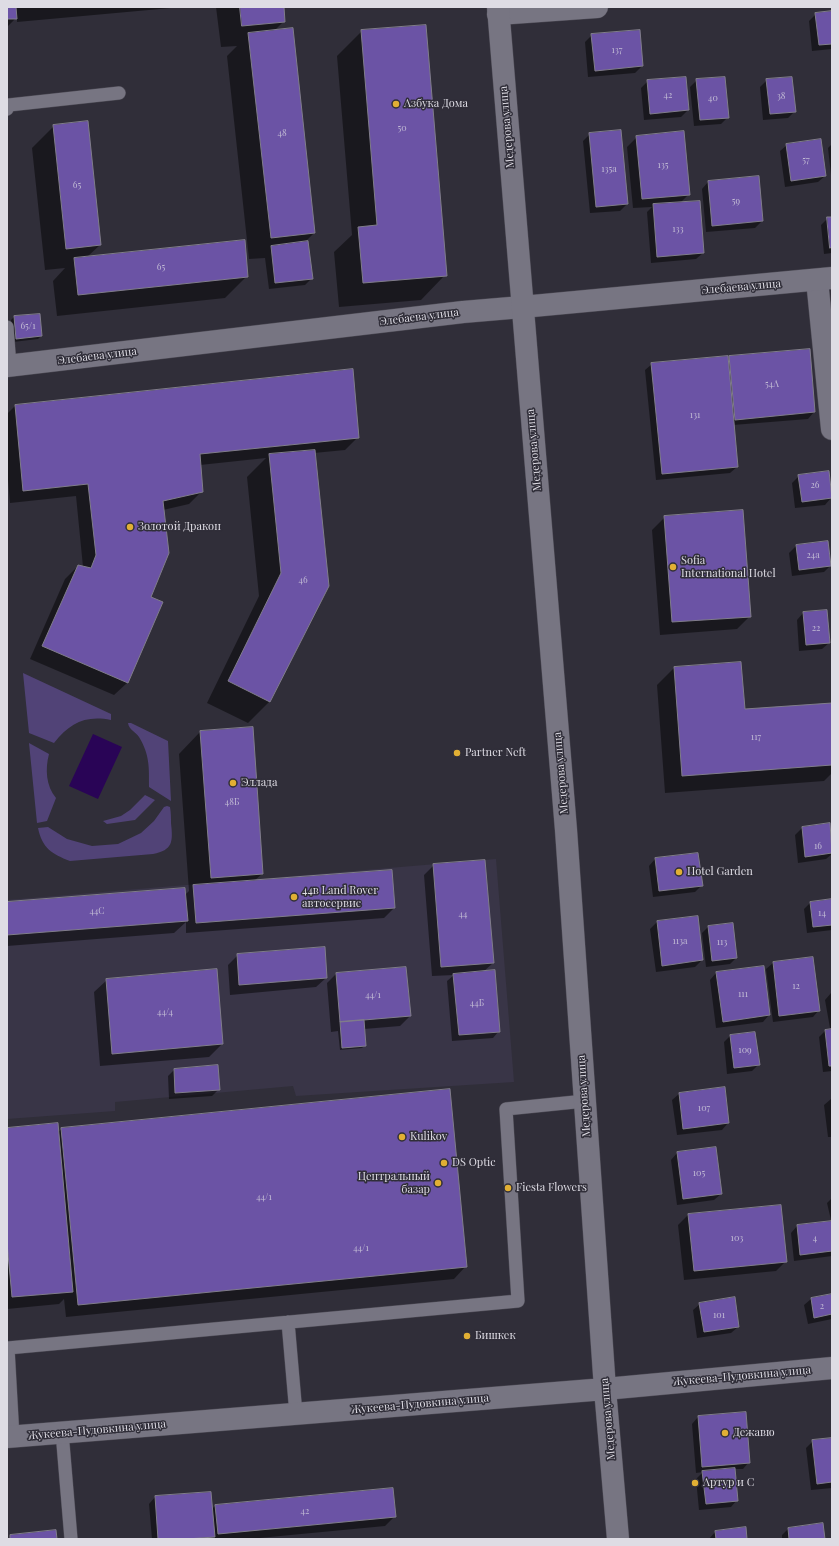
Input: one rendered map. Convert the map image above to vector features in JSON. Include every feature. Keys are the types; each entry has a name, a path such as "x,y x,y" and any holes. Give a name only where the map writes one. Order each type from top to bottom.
{"main road":[{"path":"498,11 597,7"},
{"name":"Медерова улица","path":"498,11 566,830 605,1389 618,1539"},
{"path":"825,279 832,429"},
{"name":"Элебаева улица","path":"8,366 455,313 825,279"},
{"name":"Жукеева-Пудовкина улица","path":"10,1437 605,1389 832,1368"}],"lane":[{"path":"7,109 10,105 119,93"},
{"path":"7,327 8,366"},
{"path":"10,1437 7,1345 518,1301 506,1109 585,1101"},
{"path":"288,1322 296,1414"},
{"path":"62,1432 71,1539"}],"shaded area":[{"path":"23,673 111,714 111,720 93,719 79,722 66,730 54,743 29,733"},
{"path":"128,723 131,723 168,741 171,801 149,787 149,768 147,756 139,737"},
{"path":"93,734 122,747 98,799 69,786"},
{"path":"29,743 49,754 47,777 50,788 56,798 47,821 37,823"},
{"path":"145,795 155,800 135,820 107,824 103,821 121,816 130,810"},
{"path":"164,807 170,807 172,835 170,844 165,850 153,854 70,861 53,853 45,845 42,841 38,828 48,827 67,839 92,846 118,844 141,833 154,821"},
{"path":"496,859 514,1082 296,1096 293,1086 115,1102 115,1111 7,1119 7,900"}],"building":[{"path":"7,7 16,7 17,19 7,19"},
{"path":"240,7 284,7 285,22 242,26"},
{"path":"832,11 832,44 819,45 815,13"},
{"path":"426,25 447,276 363,283 358,227 377,225 361,30"},
{"path":"293,28 315,233 271,238 248,33"},
{"path":"640,30 643,66 595,71 591,34"},
{"path":"686,77 689,110 650,114 647,80"},
{"path":"725,77 729,118 700,120 696,79"},
{"path":"792,77 796,112 770,114 766,79"},
{"path":"88,121 101,245 66,249 53,125"},
{"path":"621,130 628,204 596,207 589,133"},
{"path":"684,131 690,195 642,199 636,136"},
{"path":"821,139 826,176 791,181 786,144"},
{"path":"759,176 763,221 712,226 708,181"},
{"path":"700,201 704,253 657,257 653,204"},
{"path":"827,217 832,217 832,247 830,248"},
{"path":"245,240 248,277 78,295 74,258"},
{"path":"308,241 313,279 275,283 271,246"},
{"path":"40,314 42,336 16,339 14,316"},
{"path":"810,349 815,412 735,420 729,356"},
{"path":"728,356 738,467 662,474 651,363"},
{"name":"Золотой Дракон","path":"353,369 359,438 200,454 203,492 163,501 169,553 151,597 163,602 128,683 42,646 78,565 91,568 96,555 88,484 23,491 15,405"},
{"path":"315,450 329,586 270,702 228,681 281,573 269,454"},
{"path":"829,471 832,498 802,502 798,475"},
{"path":"743,510 751,617 672,622 664,516"},
{"path":"828,541 831,566 799,570 796,545"},
{"path":"827,610 830,643 806,645 803,612"},
{"path":"741,662 745,709 832,703 832,765 682,776 674,667"},
{"path":"253,727 263,874 211,878 200,731"},
{"path":"830,823 832,853 805,857 802,827"},
{"name":"Hotel Garden","path":"698,853 703,886 659,891 655,858"},
{"path":"485,860 494,963 441,967 433,864"},
{"name":"44в Land Rover автосервис","path":"392,870 395,908 196,923 193,885"},
{"path":"185,888 188,921 7,935 7,902"},
{"path":"832,899 832,925 813,927 810,902"},
{"path":"698,916 703,960 662,966 657,921"},
{"path":"733,923 737,958 712,961 708,926"},
{"path":"325,947 327,978 239,985 237,954"},
{"path":"813,957 820,1011 779,1016 773,962"},
{"path":"764,966 770,1015 723,1022 716,972"},
{"path":"406,967 411,1016 340,1022 336,973"},
{"path":"217,969 223,1044 112,1054 106,979"},
{"path":"495,970 500,1032 459,1035 453,974"},
{"path":"364,1020 366,1046 342,1048 340,1022"},
{"path":"832,1029 832,1066 829,1066 825,1030"},
{"path":"755,1032 760,1065 734,1068 730,1035"},
{"path":"218,1065 220,1090 175,1093 174,1069"},
{"path":"725,1087 729,1123 683,1129 679,1093"},
{"path":"450,1089 467,1267 78,1305 61,1128"},
{"path":"58,1123 73,1292 12,1297 7,1243 7,1128"},
{"path":"716,1147 722,1194 683,1199 677,1152"},
{"path":"781,1205 787,1262 694,1271 688,1214"},
{"path":"832,1221 832,1251 800,1255 797,1225"},
{"path":"832,1294 832,1314 814,1318 811,1298"},
{"path":"735,1297 739,1327 704,1332 699,1303"},
{"path":"746,1412 750,1463 702,1467 698,1416"},
{"path":"832,1438 832,1482 817,1484 812,1440"},
{"path":"735,1468 738,1501 706,1504 702,1471"},
{"path":"393,1488 396,1517 218,1534 215,1505"},
{"path":"211,1492 215,1537 158,1539 155,1496"},
{"path":"823,1523 825,1539 789,1539 788,1528"},
{"path":"746,1527 747,1539 716,1539 715,1531"},
{"path":"56,1530 57,1539 10,1539 10,1535"}],"place":[{"name":"Азбука Дома","path":"396,104"},
{"name":"Золотой Дракон","path":"130,527"},
{"name":"Sofia International Hotel","path":"673,567"},
{"name":"Partner Neft","path":"457,753"},
{"name":"Эллада","path":"233,783"},
{"name":"Hotel Garden","path":"679,872"},
{"name":"44в Land Rover автосервис","path":"294,897"},
{"name":"Kulikov","path":"402,1137"},
{"name":"DS Optic","path":"444,1163"},
{"name":"Центральный базар","path":"438,1183"},
{"name":"Fiesta Flowers","path":"508,1188"},
{"name":"Бишкек","path":"467,1336"},
{"name":"Дежавю","path":"725,1433"},
{"name":"Артур и С","path":"695,1483"}]}
